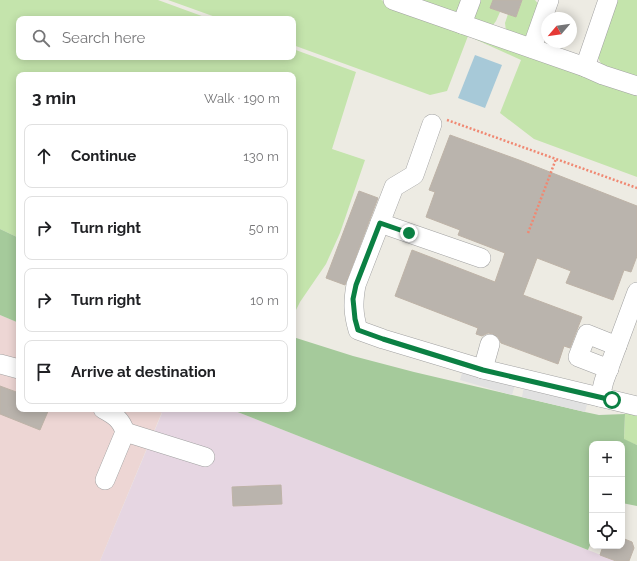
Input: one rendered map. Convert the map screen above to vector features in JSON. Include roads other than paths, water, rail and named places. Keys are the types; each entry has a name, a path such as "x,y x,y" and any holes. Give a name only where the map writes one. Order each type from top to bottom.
{"lane":[{"path":"393,0 637,86"},
{"path":"462,24 471,0"},
{"path":"532,48 549,0"},
{"path":"585,67 608,0"},
{"path":"432,124 414,175 394,187 356,285 353,299 355,319 358,330 483,370 637,406"},
{"path":"380,223 481,258"},
{"path":"600,397 604,381 637,292"},
{"path":"609,369 578,357 587,334 617,346"},
{"path":"483,370 490,344"},
{"path":"0,364 16,368"},
{"path":"105,480 125,432 115,416 108,412"},
{"path":"125,432 205,457"}],"water":[{"path":"475,55 502,65 485,108 458,98"}]}
